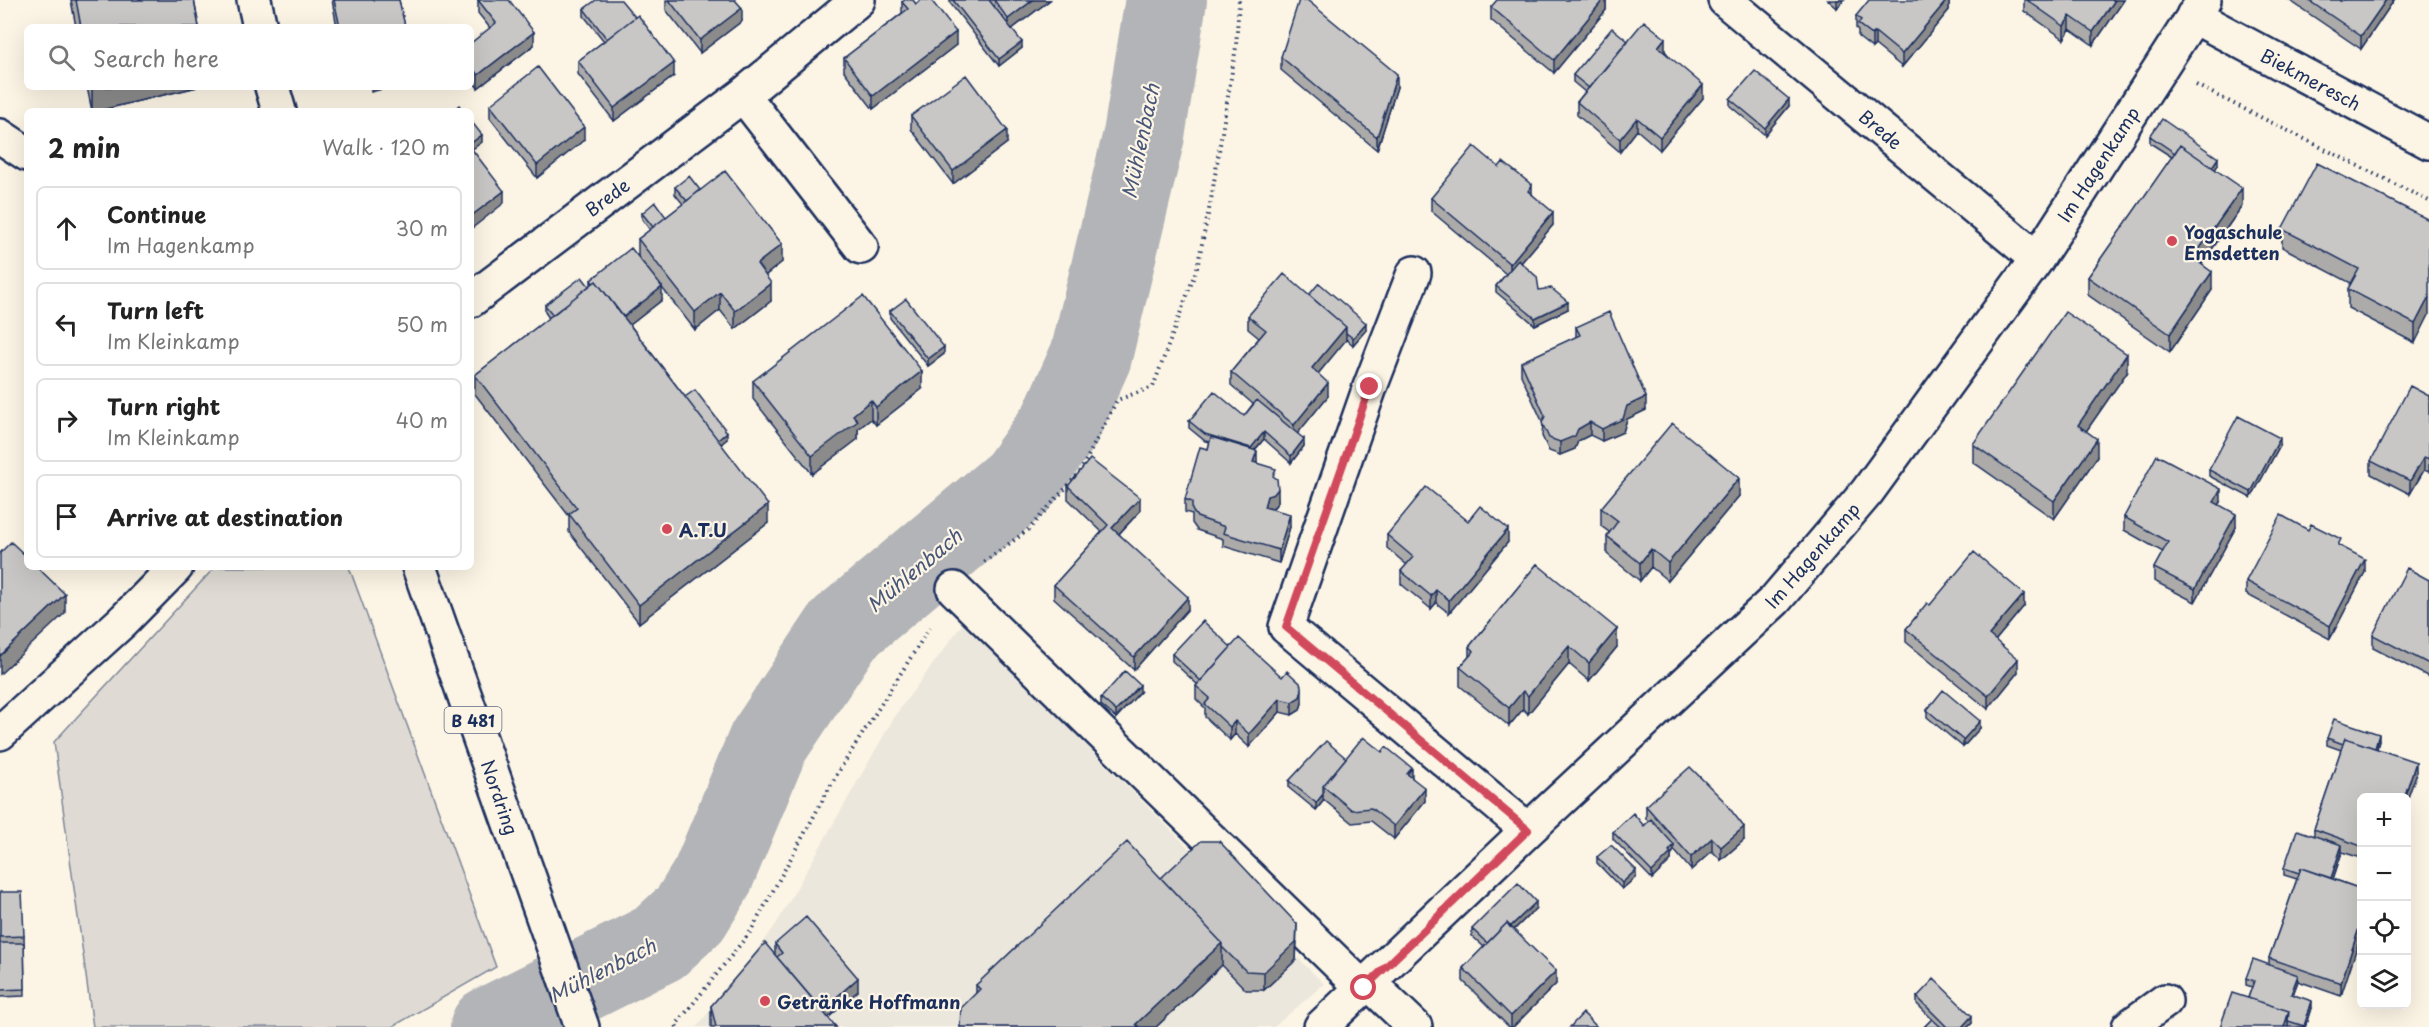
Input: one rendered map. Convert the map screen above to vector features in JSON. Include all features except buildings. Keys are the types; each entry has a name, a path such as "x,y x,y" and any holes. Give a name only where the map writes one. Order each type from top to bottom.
{"street":[{"path":"254,0 259,24"},
{"name":"Brede","path":"474,298 743,95 858,0"},
{"name":"Brede","path":"1725,0 2037,259"},
{"name":"Im Hagenkamp","path":"1321,1027 1775,600 1867,492 2037,259 2199,8"},
{"name":"Biekmeresch","path":"2199,8 2429,142"},
{"path":"273,90 278,108"},
{"path":"743,95 861,247"},
{"path":"0,136 24,152"},
{"path":"1414,273 1370,387 1286,627 1528,830"},
{"path":"0,733 123,621 173,570"},
{"name":"Nordring","path":"420,570 582,1027"},
{"path":"954,589 1366,985 1415,1027"},
{"path":"2129,1027 2165,1001"}],"path":[{"path":"677,1027 676,1025 751,931 837,774 962,578 1028,530 1080,472 1117,400 1153,387 1197,268 1211,200 1236,47 1239,0"},
{"path":"2160,67 2429,201"}],"shaded area":[{"path":"212,570 350,570 496,967 392,1027 93,1027 54,742"},
{"path":"964,622 1324,984 1274,1027 697,1027 775,926 896,714"}],"waterway":[{"name":"Mühlenbach","path":"491,1027 659,943 690,914 712,878 768,743 844,629 1019,482 1060,425 1091,356 1144,135 1166,0"}],"place":[{"name":"Yogaschule Emsdetten","path":"2172,241"},
{"name":"A.T.U","path":"667,529"},
{"name":"Getränke Hoffmann","path":"765,1001"}],"route":[{"path":"1364,988 1528,830 1286,627 1370,387"}]}
